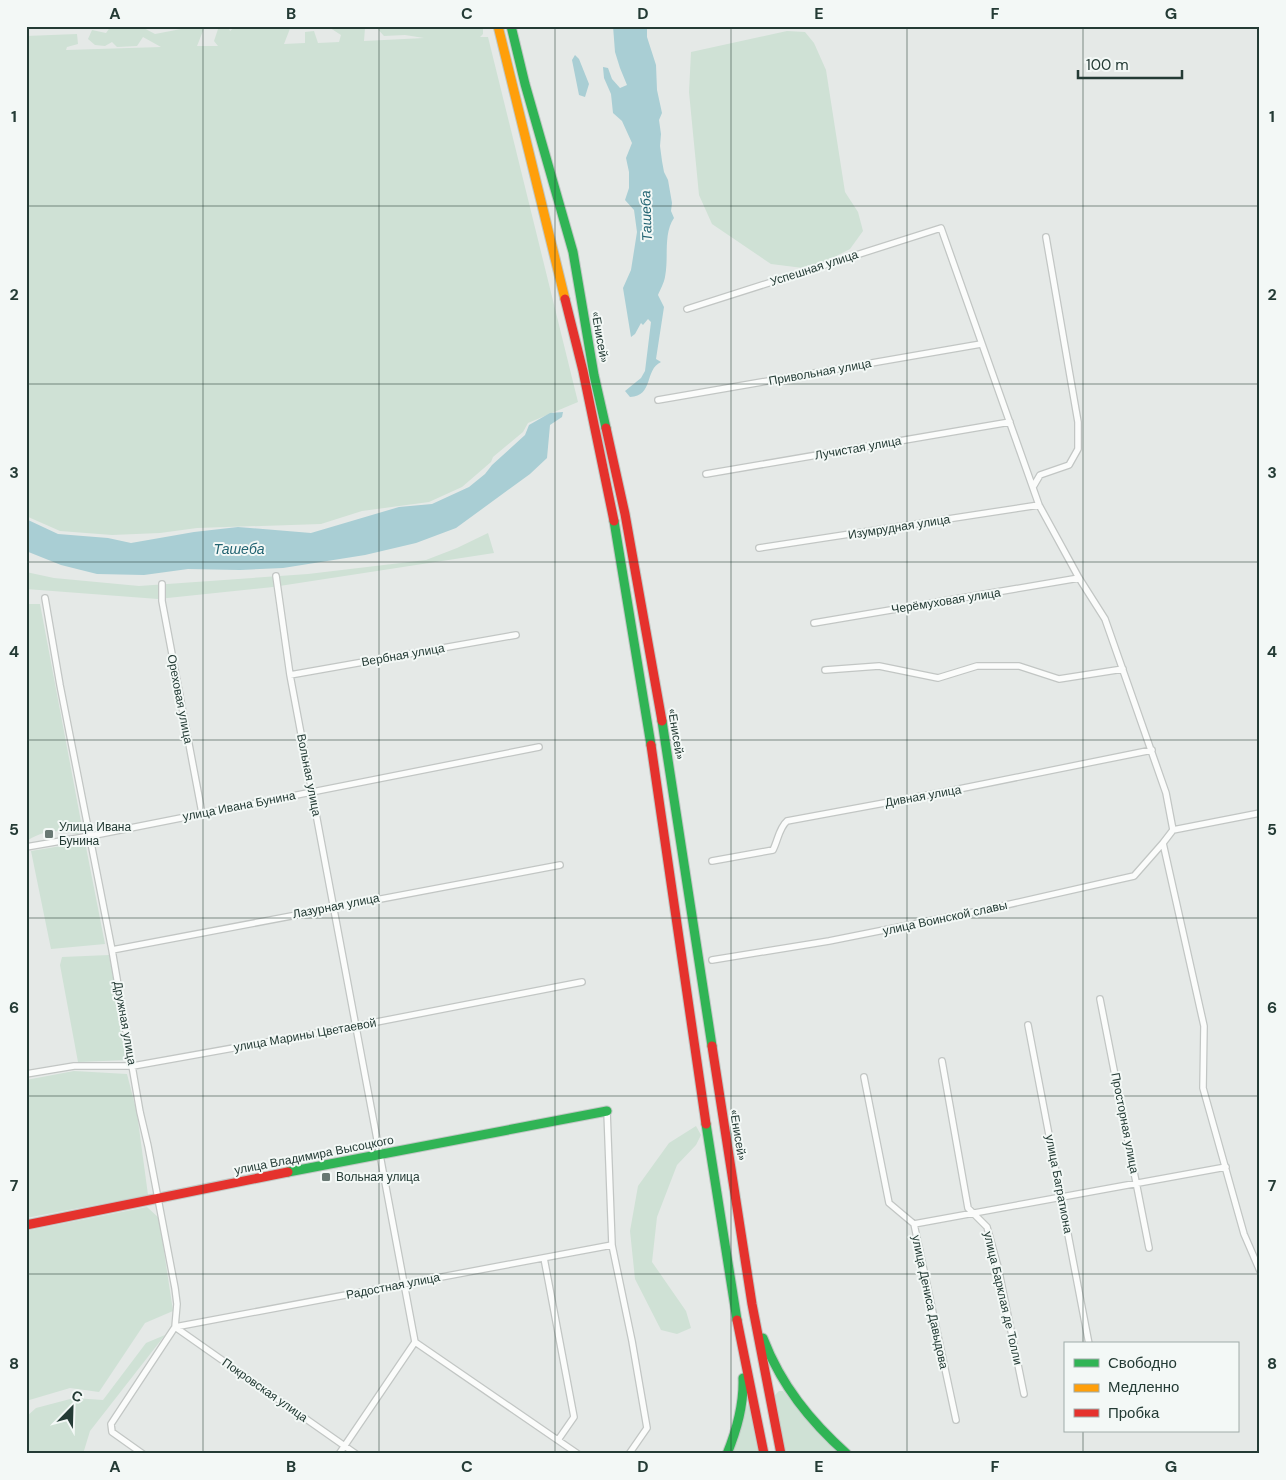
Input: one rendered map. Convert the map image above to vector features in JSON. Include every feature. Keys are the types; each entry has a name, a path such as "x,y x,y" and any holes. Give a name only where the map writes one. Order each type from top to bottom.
{"main road":[{"name":"«Енисей»","path":"498,26 584,371 611,505 656,776 701,1092 736,1316 764,1454"},
{"name":"«Енисей»","path":"511,26 525,84 573,252 594,375 625,514 665,740 752,1304 781,1454"},
{"name":"улица Владимира Высоцкого","path":"26,1225 607,1111"},
{"path":"752,1304 766,1348 784,1386 805,1413 847,1454"},
{"path":"727,1454 734,1438 744,1388 736,1316"}],"street":[{"name":"Успешная улица","path":"687,310 941,228 981,344"},
{"path":"1033,487 1040,475 1069,465 1078,449 1078,422 1046,237"},
{"name":"Привольная улица","path":"658,400 981,344"},
{"path":"981,344 1039,505 1079,578 1105,619 1166,793 1173,830 1260,813"},
{"name":"Лучистая улица","path":"706,474 1010,422"},
{"name":"Изумрудная улица","path":"759,548 1039,505"},
{"name":"Вольная улица","path":"276,576 290,675 415,1342"},
{"name":"Черёмуховая улица","path":"814,623 1079,578"},
{"name":"Ореховая улица","path":"162,584 162,601 202,814"},
{"name":"Дружная улица","path":"45,598 177,1304 174,1327 111,1424 112,1432 143,1454"},
{"name":"Вербная улица","path":"290,675 516,635"},
{"path":"825,670 879,666 938,678 977,666 1019,666 1059,679 1123,669"},
{"name":"улица Ивана Бунина","path":"26,846 90,836 539,747"},
{"name":"Дивная улица","path":"712,861 772,850 778,840 782,826 787,820 949,791 1152,750"},
{"name":"улица Воинской славы","path":"712,960 829,941 974,912 1134,876 1173,830"},
{"path":"1163,843 1204,1026 1203,1088 1244,1234 1260,1271"},
{"name":"Лазурная улица","path":"112,950 560,864"},
{"name":"улица Марины Цветаевой","path":"26,1074 74,1066 133,1066 356,1026 582,982"},
{"name":"Просторная улица","path":"1100,999 1149,1248"},
{"name":"улица Багратиона","path":"1028,1025 1089,1342"},
{"name":"улица Барклая де Толли","path":"942,1061 968,1208 987,1226 998,1268 1024,1394"},
{"name":"улица Дениса Давыдова","path":"864,1077 889,1203 914,1224 956,1420"},
{"path":"607,1111 612,1245 632,1341 647,1428 629,1454"},
{"path":"914,1224 1226,1167"},
{"name":"Радостная улица","path":"174,1327 612,1245"},
{"path":"544,1258 574,1417 558,1440"},
{"name":"Покровская улица","path":"174,1327 356,1454"},
{"path":"339,1454 415,1342 578,1454"}],"green space":[{"path":"111,26 140,26 155,34 181,29 182,26 205,26 197,46 218,46 214,41 219,26 228,26 230,31 236,26 291,26 284,44 305,43 305,32 314,31 318,43 339,42 341,35 327,26 370,26 365,28 364,41 424,38 405,35 384,36 375,26 483,26 483,34 480,37 488,37 578,402 528,423 523,432 493,457 491,462 462,487 429,502 362,511 321,524 197,528 160,533 112,535 60,531 26,516 26,36 77,34 78,44 67,47 66,50 161,47 143,37 137,46 117,47 112,42 105,46 95,45 88,39 92,30 106,33"},
{"path":"787,31 805,32 814,43 826,70 845,192 858,212 863,231 850,249 811,269 771,264 712,224 699,195 689,92 691,52"},
{"path":"488,533 494,553 273,587 158,599 26,589 26,572 54,578 139,586 308,574 426,560"},
{"path":"26,604 40,604 82,827 78,834 52,831 28,840"},
{"path":"85,842 105,944 51,949 31,851"},
{"path":"109,955 128,1060 78,1062 60,965 62,957"},
{"path":"74,1071 127,1074 137,1113 148,1195 26,1218 26,1080"},
{"path":"696,1126 701,1135 696,1145 677,1165 657,1217 652,1262 686,1311 691,1328 677,1334 661,1330 635,1279 630,1231 638,1186 669,1143"},
{"path":"147,1207 159,1218 173,1311 145,1323 99,1392 70,1388 26,1401 26,1231"},
{"path":"165,1335 90,1431 83,1454 26,1454 26,1417 36,1408 74,1398 103,1400 146,1343"},
{"path":"779,1391 783,1391 802,1414 842,1454 785,1454 775,1395"},
{"path":"750,1399 761,1454 730,1454"}],"water":[{"name":"Ташеба","path":"613,26 647,26 647,37 656,65 657,90 662,113 659,120 662,161 668,180 672,203 671,211 674,218 667,238 665,277 658,295 664,307 656,359 661,362 652,371 643,392 638,396 630,397 625,391 641,378 645,371 651,322 648,319 643,325 641,323 635,334 631,337 623,288 631,270 637,232 634,210 625,200 629,188 629,172 626,158 632,143 622,121 613,113 611,94 604,78 603,67 608,68 612,79 620,88 627,85 615,52"},
{"path":"575,55 579,59 589,84 585,97 579,95 572,60"},
{"name":"Ташеба","path":"563,412 562,417 550,425 547,458 530,474 456,528 416,543 365,555 283,568 240,570 188,569 144,575 97,574 61,565 26,551 26,519 58,534 108,538 131,543 194,532 238,527 311,533 399,507 432,504 469,487 485,474 492,465 525,435 529,425 550,413"}],"traffic: fast":[{"path":"511,26 525,84 573,252 594,375 606,428"},
{"path":"614,521 651,745"},
{"path":"662,721 712,1046"},
{"path":"288,1172 607,1111"},
{"path":"706,1124 737,1320"},
{"path":"763,1338 770,1355 798,1401 821,1429 847,1454"},
{"path":"727,1454 739,1417 743,1378"}],"traffic: slow":[{"path":"498,26 565,299"}],"traffic: jam":[{"path":"565,299 583,371 614,521"},
{"path":"606,428 625,514 662,721"},
{"path":"651,745 706,1124"},
{"path":"712,1046 752,1304 781,1454"},
{"path":"26,1225 288,1172"},
{"path":"737,1320 764,1454"}],"place":[{"name":"Улица Ивана Бунина","path":"49,834"},
{"name":"Вольная улица","path":"326,1177"}]}
